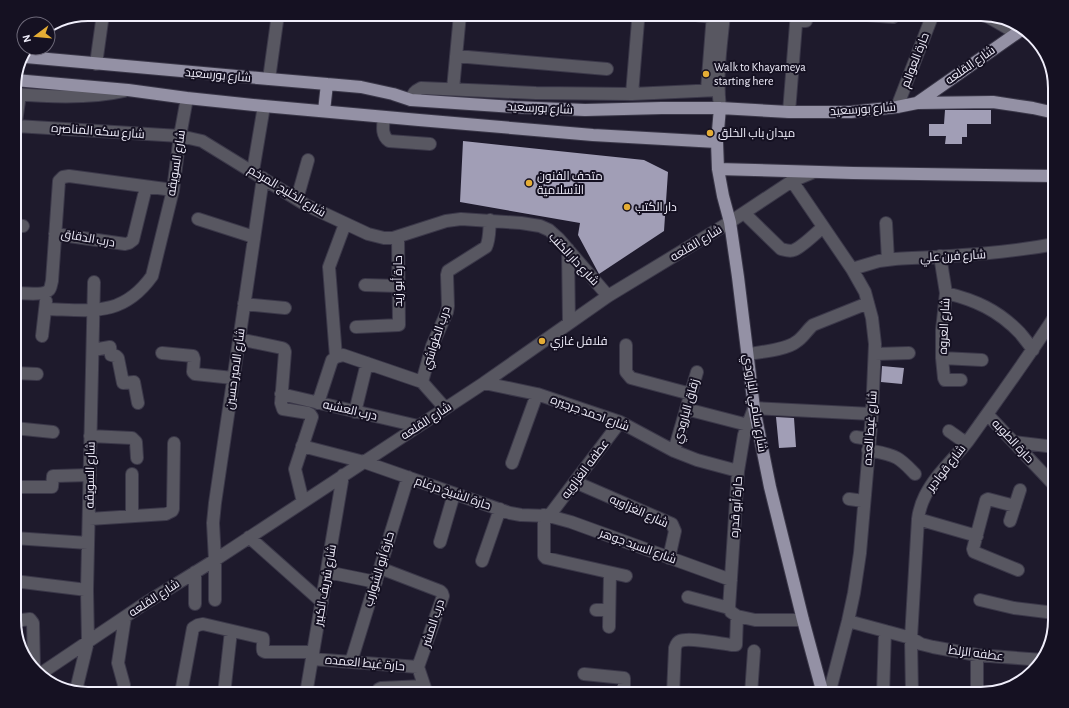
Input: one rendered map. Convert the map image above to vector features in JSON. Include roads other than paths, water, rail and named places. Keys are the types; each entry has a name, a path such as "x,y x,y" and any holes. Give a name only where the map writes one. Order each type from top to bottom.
{"main road":[{"name":"شارع القلعه","path":"917,102 1018,32"},
{"name":"شارع بورسعيد","path":"28,57 269,80 361,87 393,94 411,100 514,107 585,110 720,108 789,112 851,112 897,107 917,102 993,102 1048,111"},
{"path":"21,81 128,90"},
{"path":"324,112 327,84"},
{"name":"شارع بورسعيد","path":"128,90 187,98 324,112 593,135 717,142"},
{"name":"شارع سامي البارودي","path":"720,108 717,142 718,169 730,222 754,408 770,487 821,687"},
{"path":"718,169 1048,176"}],"street":[{"path":"96,64 102,21"},
{"path":"269,80 277,21"},
{"path":"453,89 459,21"},
{"path":"632,94 638,21"},
{"path":"718,21 718,68 712,90 720,108"},
{"path":"789,112 796,24 798,22 806,21"},
{"name":"حارة العوالم","path":"897,107 930,21"},
{"path":"456,56 607,69"},
{"path":"411,100 412,94 421,88 632,94 712,90"},
{"name":"شارع بورسعيد","path":"21,94 93,96 112,94 128,90"},
{"name":"شارع السويقه","path":"45,309 104,310 132,298 146,285 152,276 173,190 180,136 187,98"},
{"name":"شارع الامير حسين","path":"215,600 213,523 254,237 264,106"},
{"path":"384,117 383,132 389,141 430,144"},
{"name":"شارع سكه المناصره","path":"21,131 180,136"},
{"name":"شارع الخليج المرخم","path":"180,136 202,141 306,206 368,234 384,238 393,238 446,221 461,218 490,220"},
{"path":"297,199 308,160"},
{"name":"شارع القلعه","path":"45,671 484,383 608,296 730,222 792,181 814,172"},
{"name":"درب الدقاق","path":"146,187 133,240 129,243 125,244 55,234 59,181 63,177 69,176 173,190"},
{"name":"شارع غيط العده","path":"792,181 852,269 865,292 872,318 875,344 872,414 860,553 848,621 831,687"},
{"path":"744,213 781,249 788,251 800,247 823,227"},
{"path":"198,219 254,237"},
{"name":"شارع دار الكتب","path":"490,220 540,226 549,230 568,249 608,296"},
{"name":"درب الطواشي","path":"422,382 432,346 447,312 448,271 486,247 489,239 490,220"},
{"path":"886,223 888,260"},
{"path":"336,357 329,266 345,224"},
{"path":"42,336 47,292 50,289 52,281 55,234"},
{"name":"حارة أبو زيد","path":"356,327 399,324 398,237"},
{"name":"شارع فرن علي","path":"852,269 888,260 990,254 1048,245"},
{"path":"568,249 569,324"},
{"name":"شارع العروه","path":"940,256 946,293 942,330 944,379 961,380"},
{"name":"شارع السويقه","path":"77,686 88,641 88,519 94,282"},
{"path":"366,285 398,286"},
{"path":"21,293 41,294 47,292"},
{"path":"946,293 966,298 986,306 1004,318 1020,333 1033,350"},
{"path":"748,354 790,346 799,340 814,325 868,303"},
{"path":"244,304 285,308"},
{"name":"شارع قوادير","path":"912,687 911,638 920,507 937,478 966,443 1048,327"},
{"path":"239,339 284,349 281,394 283,409 310,414 312,417 295,469 303,502"},
{"path":"626,345 626,372 631,378 691,394"},
{"path":"93,350 110,347 111,355 118,358 122,383 134,382 138,403"},
{"path":"162,353 193,356 193,372 195,374 233,378"},
{"path":"874,354 908,353"},
{"path":"318,403 332,360 343,355 422,382 445,408"},
{"path":"942,358 982,360"},
{"path":"355,412 367,363"},
{"name":"زقاق البارودي","path":"674,451 697,372"},
{"path":"21,373 37,374"},
{"name":"شارع احمد جرجيره","path":"484,383 537,394 620,422 674,451 697,460 738,471"},
{"name":"درب العشبه","path":"281,394 418,426"},
{"path":"512,463 537,394"},
{"path":"754,408 872,414"},
{"name":"حارة أبو قدره","path":"673,687 675,648 676,644 680,641 693,640 732,645 736,644 730,580 738,471 744,435 754,408"},
{"path":"686,409 748,425"},
{"name":"حارة الطوبه","path":"987,414 1048,478"},
{"name":"عطفه الغزاويه","path":"546,516 575,482 620,422"},
{"path":"21,429 54,432"},
{"path":"949,431 966,443"},
{"path":"90,436 132,438 136,442 137,458"},
{"path":"856,438 897,458 915,474"},
{"path":"1014,442 1048,446"},
{"path":"88,519 166,514 172,511 174,443"},
{"name":"حارة الشيخ درغام","path":"302,446 364,462 500,509 521,515 546,516"},
{"path":"132,474 132,516"},
{"path":"21,487 52,487 53,476 90,475"},
{"name":"شارع شريف الكبير","path":"307,687 343,475"},
{"name":"حارة أبو الشوارب","path":"351,662 408,477"},
{"name":"شارع الغزاويه","path":"575,482 672,524 675,532 669,558"},
{"path":"1010,521 1020,490"},
{"path":"440,542 454,494"},
{"path":"849,499 864,501"},
{"path":"1015,506 988,499 986,500 973,549 974,552 1018,570"},
{"path":"482,561 500,509"},
{"path":"546,516 544,553 546,558 626,576"},
{"name":"شارع السيد جوهر","path":"546,516 571,522 730,580"},
{"path":"918,519 977,536"},
{"path":"249,537 322,602"},
{"path":"21,538 88,543"},
{"name":"درب المشر","path":"380,568 442,593 443,596 418,667"},
{"path":"195,572 195,604"},
{"path":"327,572 376,582"},
{"path":"609,627 610,573"},
{"path":"21,582 87,590"},
{"path":"688,597 755,620 803,620"},
{"path":"980,600 1014,608 1048,612"},
{"path":"596,610 609,610"},
{"path":"124,687 118,663 125,617"},
{"path":"21,620 30,619 33,623 34,659"},
{"name":"عطفه الزلط","path":"848,621 911,638 921,644 933,647 977,655 1035,659"},
{"path":"186,687 193,628 203,624 231,631 225,687"},
{"name":"حارة غيط العمده","path":"231,631 263,638 262,648 265,652 312,655 351,662 418,667"},
{"path":"883,687 885,631"},
{"path":"751,687 754,651"},
{"path":"977,655 977,687"},
{"path":"418,667 424,687"},
{"path":"584,674 624,678 624,687"}],"place":[{"name":"Walk to Khayameya starting here","path":"706,74"},
{"name":"ميدان باب الخلق","path":"710,133"},
{"name":"متحف الفنون الأسلامية","path":"529,183"},
{"name":"دار الكتب","path":"627,207"},
{"name":"فلافل غازي","path":"542,341"}]}
